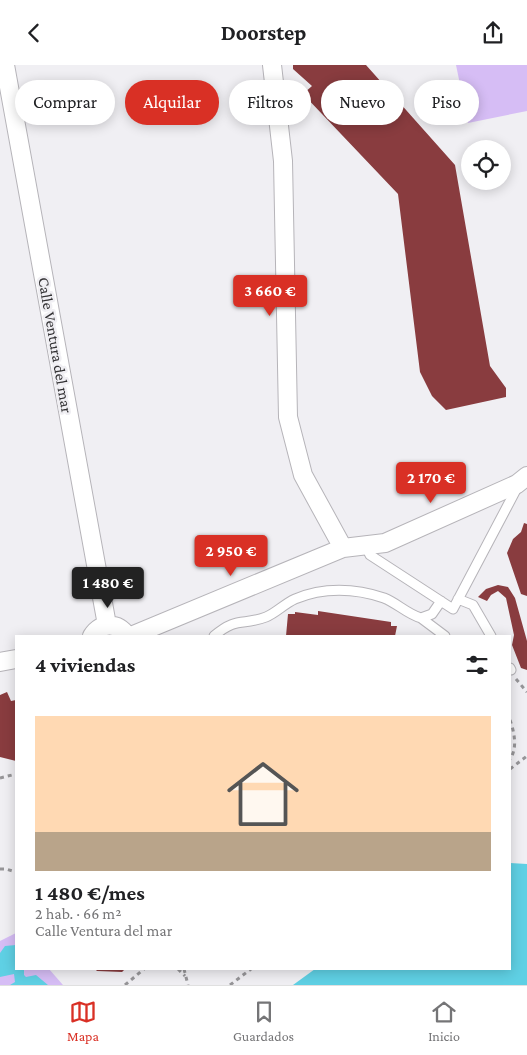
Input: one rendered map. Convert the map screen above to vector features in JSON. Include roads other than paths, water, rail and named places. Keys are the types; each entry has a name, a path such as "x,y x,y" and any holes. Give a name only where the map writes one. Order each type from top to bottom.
{"street":[{"name":"Calle Ventura del mar","path":"5,65 107,625"},
{"path":"272,65 283,161 288,417 303,475 343,548"},
{"path":"134,635 343,548 385,543 522,480"},
{"path":"93,635 96,630 107,625 118,627 126,635"},
{"path":"0,662 15,659"}],"lane":[{"path":"366,545 370,555 453,609 522,480"},
{"path":"215,635 233,623 268,617 294,600 315,593 340,590 364,591 387,599 420,618 444,635"},
{"path":"458,599 473,605 490,635"},
{"path":"420,618 432,614 441,601"}],"water":[{"path":"511,863 527,864 527,985 293,985 314,970 511,970"},
{"path":"15,945 15,970 24,970 26,977 36,975 48,985 10,985 15,982 14,974 0,977 0,953 5,946"}]}
